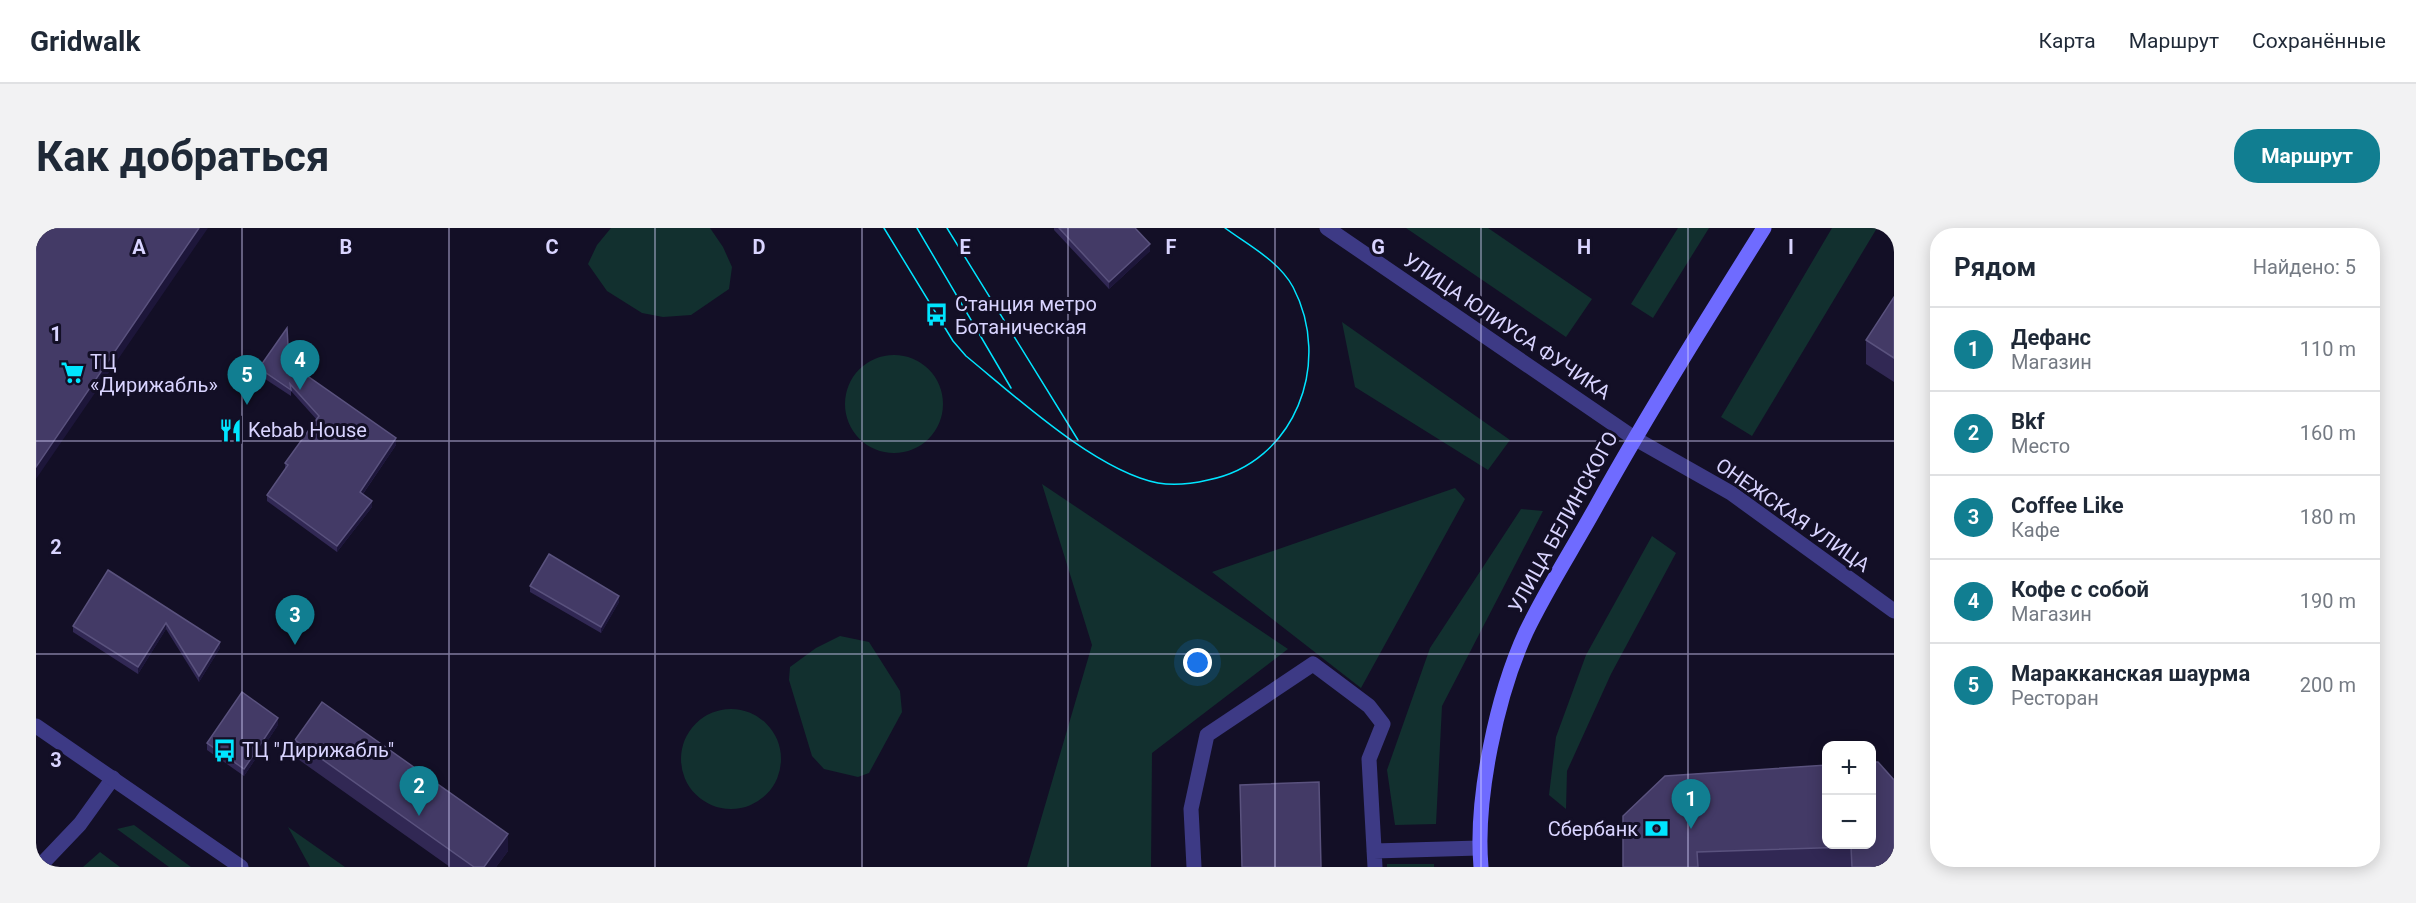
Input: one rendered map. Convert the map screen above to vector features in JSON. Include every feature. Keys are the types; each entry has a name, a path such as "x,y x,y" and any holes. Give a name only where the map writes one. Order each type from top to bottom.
{"main road":[{"name":"УЛИЦА БЕЛИНСКОГО","path":"1480,867 1479,848 1486,771 1500,705 1526,632 1634,438 1764,228"}],"street":[{"name":"УЛИЦА ЮЛИУСА ФУЧИКА","path":"1327,228 1634,438"},
{"name":"ОНЕЖСКАЯ УЛИЦА","path":"1634,438 1731,493 1894,611"},
{"path":"1194,867 1191,809 1206,735 1313,664 1370,706 1383,724 1369,759 1375,867"},
{"path":"36,726 241,867"},
{"path":"39,867 80,824 113,778"},
{"path":"1374,851 1479,848"}],"green space":[{"path":"611,228 710,228 723,247 732,267 729,289 691,315 663,317 642,313 607,291 588,264 597,245"},
{"path":"1406,228 1488,228 1592,299 1566,337"},
{"path":"1678,228 1709,228 1653,318 1631,304"},
{"path":"1832,228 1877,228 1752,436 1721,417"},
{"path":"1342,322 1510,440 1488,470 1355,387"},
{"path":"894,355 913,359 929,369 939,385 943,404 939,423 929,439 913,449 894,453 875,449 859,439 849,423 845,404 849,385 859,369 875,359"},
{"path":"1042,484 1288,649 1152,753 1151,867 1027,867 1092,645"},
{"path":"1455,488 1465,499 1361,688 1212,572"},
{"path":"1521,509 1543,511 1442,706 1436,824 1395,825 1387,770 1430,648"},
{"path":"1652,536 1676,553 1611,674 1567,771 1566,809 1549,795 1556,737 1586,655"},
{"path":"840,636 869,642 900,691 902,712 869,773 858,777 824,769 812,756 789,680 790,667 816,648"},
{"path":"731,709 759,717 773,731 781,759 773,787 759,801 731,809 703,801 689,787 681,759 689,731 703,717"},
{"path":"134,825 191,867 169,867 117,829"},
{"path":"288,827 345,867 310,867"},
{"path":"100,852 120,867 83,867"},
{"path":"1387,864 1434,864 1434,867 1387,867"}],"building":[{"name":"ТЦ «Дирижабль»","path":"36,228 199,228 36,467"},
{"path":"1059,228 1135,228 1150,244 1109,282"},
{"path":"1894,297 1894,358 1866,340"},
{"path":"287,328 289,363 396,438 360,492 372,501 337,546 267,495 288,465 285,463 319,416 290,384 291,390 259,368"},
{"path":"549,554 619,596 601,627 530,586"},
{"path":"108,570 220,642 199,676 166,623 138,667 73,626"},
{"path":"242,692 278,718 244,769 207,743"},
{"path":"322,702 508,834 484,867 474,867 295,740"},
{"path":"1876,762 1878,762 1894,780 1894,867 1852,867 1851,849 1876,849"},
{"path":"1822,765 1822,848 1697,852 1698,867 1623,867 1623,816 1665,776"},
{"path":"1319,782 1321,867 1242,867 1240,785"}],"tram line":[{"path":"884,228 953,341 966,356 1057,430 1109,464 1134,476 1158,483 1177,484 1208,480 1238,470 1264,453 1284,432 1298,406 1307,377 1309,347 1304,316 1293,287 1271,261 1225,228"},
{"path":"917,228 1011,388"},
{"path":"947,228 1078,440"}],"place":[{"name":"Станция метро Ботаническая","path":"937,315"},
{"name":"ТЦ «Дирижабль»","path":"72,373"},
{"name":"Кофе с собой","path":"300,390"},
{"name":"Маракканская шаурма","path":"247,405"},
{"name":"Kebab House","path":"230,430"},
{"name":"Coffee Like","path":"295,645"},
{"name":"ТЦ \"Дирижабль\"","path":"224,750"},
{"name":"Bkf","path":"419,816"},
{"name":"Сбербанк","path":"1656,829"},
{"name":"Дефанс","path":"1691,829"}]}
